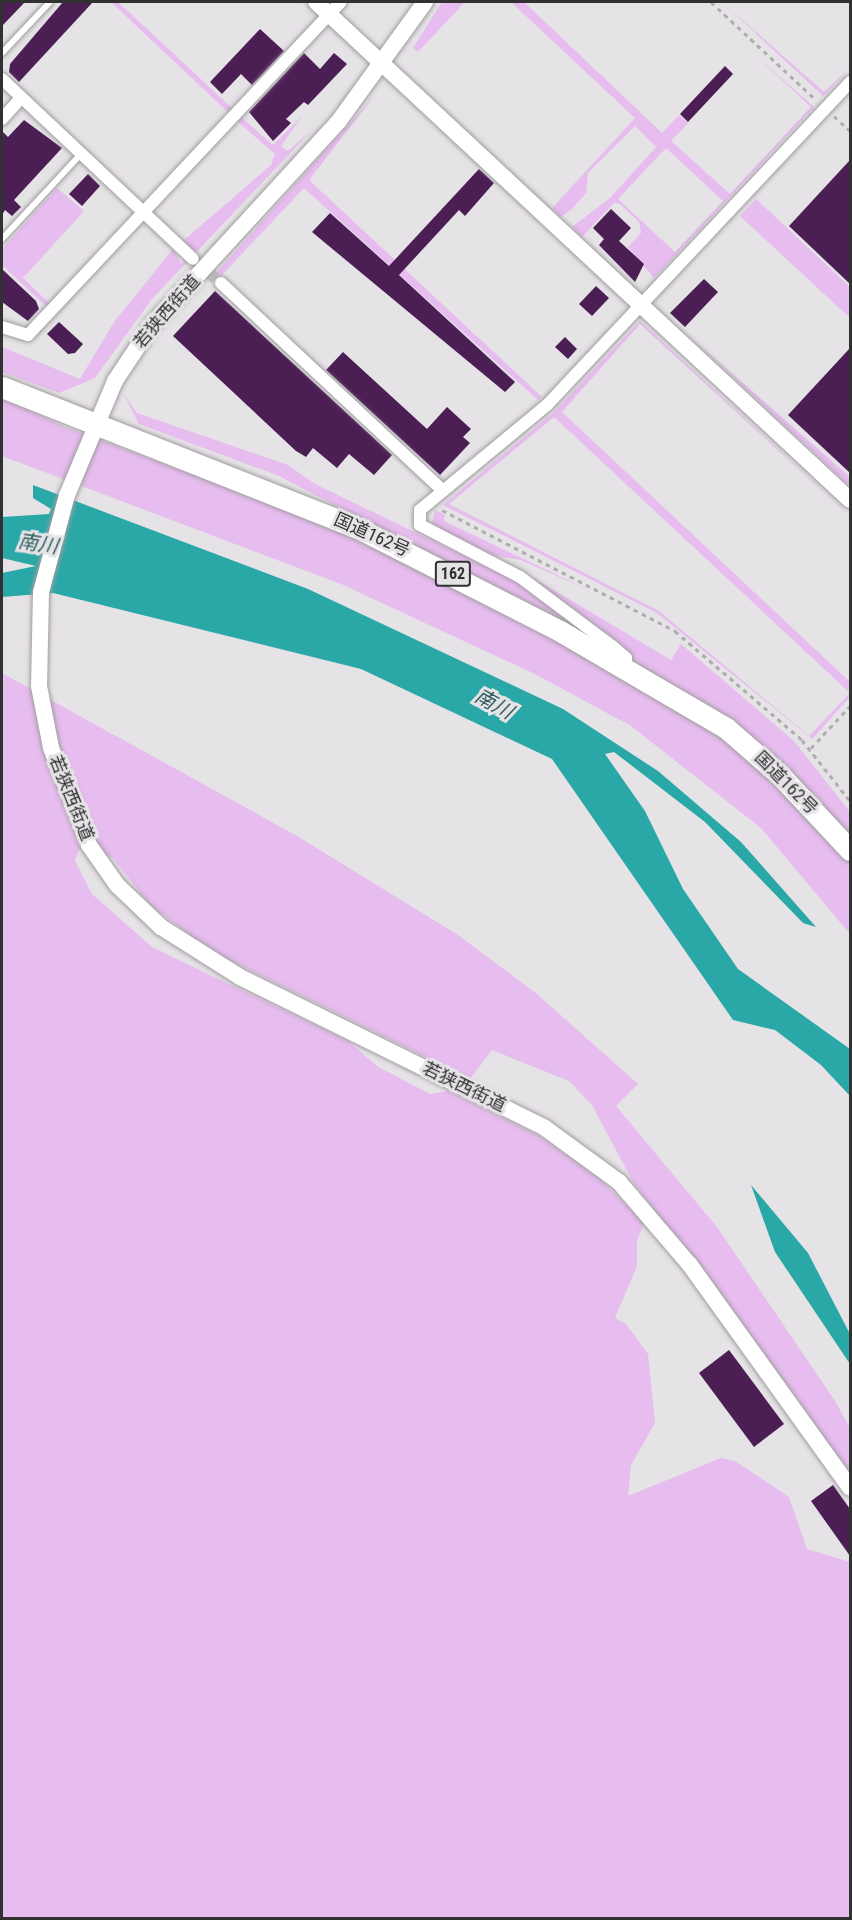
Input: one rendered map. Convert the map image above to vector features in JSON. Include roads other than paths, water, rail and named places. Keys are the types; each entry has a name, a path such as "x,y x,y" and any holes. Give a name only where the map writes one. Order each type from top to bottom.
{"highway":[{"name":"国道162号","path":"2,387 94,430 357,527 626,667 754,751 850,850"}],"street":[{"path":"316,2 335,8 382,64 850,500"},
{"name":"若狭西街道","path":"425,2 382,64 287,183 152,325 124,366 67,495 46,572 38,668 57,769 78,824 105,870 144,914 210,960 495,1101 602,1168 690,1265 850,1488"},
{"path":"2,327 28,335 335,8"},
{"path":"2,79 193,259"},
{"path":"626,667 626,658 612,646 520,577 420,525 420,510 547,405 850,82"},
{"path":"2,119 21,98"},
{"path":"221,283 443,491"}],"lane":[{"path":"2,53 50,2"},
{"path":"2,238 81,153"}],"water":[{"name":"南川","path":"33,485 308,589 563,709 658,771 741,842 816,927 803,923 705,822 614,752 605,754 645,811 683,889 738,969 850,1049 850,1096 821,1065 775,1030 733,1020 552,759 361,669 53,593 2,597 2,573 36,566 2,558 2,517 49,514 51,509 33,498"},
{"path":"751,1185 808,1253 850,1334 850,1364 775,1252"}],"tunnel":[{"path":"193,259 221,283"}]}
